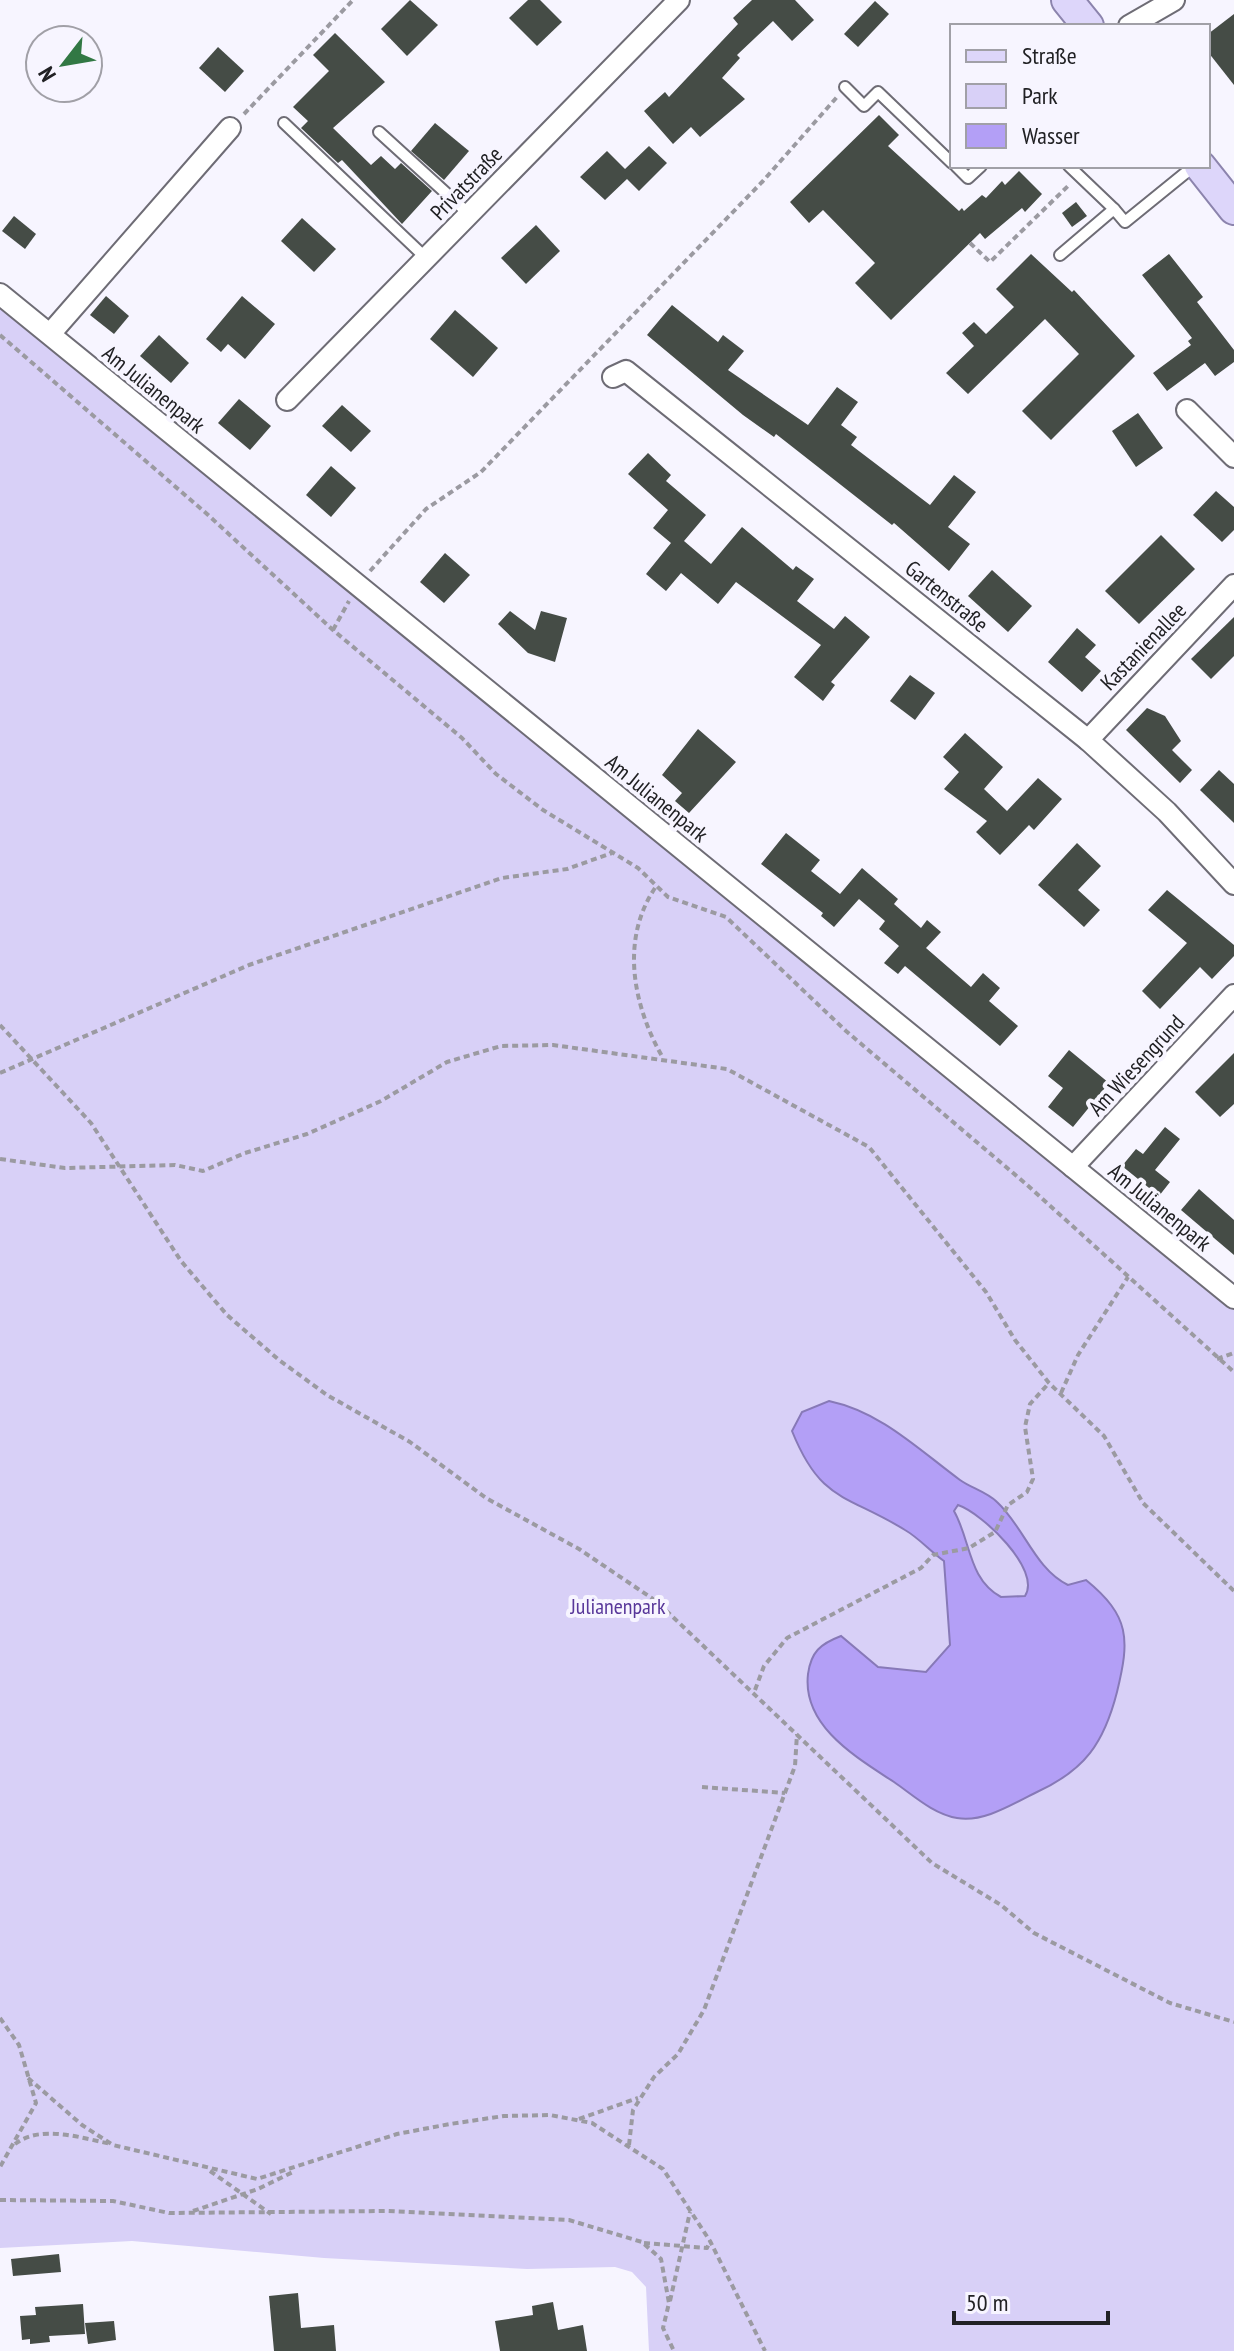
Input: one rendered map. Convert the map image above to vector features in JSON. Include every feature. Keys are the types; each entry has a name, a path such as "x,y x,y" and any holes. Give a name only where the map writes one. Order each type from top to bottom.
{"main road":[{"path":"1067,0 1086,24"},
{"path":"1202,168 1234,209"}],"street":[{"name":"Privatstraße","path":"287,400 679,0"},
{"path":"1133,24 1175,0"},
{"path":"1160,24 1175,0"},
{"path":"50,334 230,128"},
{"name":"Am Julianenpark","path":"0,294 1234,1298"},
{"name":"Gartenstraße","path":"613,377 626,371 1088,740 1167,812 1234,884"},
{"path":"1187,410 1234,457"},
{"name":"Kastanienallee","path":"1088,740 1234,585"},
{"name":"Am Wiesengrund","path":"1073,1167 1234,995"}],"lane":[{"path":"845,87 864,106 878,92 950,160"},
{"path":"284,123 426,258"},
{"path":"379,132 469,214"},
{"path":"958,168 968,178 979,168"},
{"path":"1071,168 1125,222 1192,168"},
{"path":"1060,255 1114,209"}],"path":[{"path":"230,128 353,0"},
{"path":"333,630 357,585 426,509 481,472 763,181 845,87"},
{"path":"970,243 990,262 1079,175"},
{"path":"0,335 207,514 333,630 462,738 496,774 543,810 638,868 655,888 668,897 726,917 846,1031 1026,1184 1234,1372"},
{"path":"0,1073 249,965 502,878 567,869 612,853"},
{"path":"655,888 640,910 632,949 649,1033 663,1059"},
{"path":"0,1025 91,1123 181,1261 227,1315 279,1360 327,1395 410,1442 486,1498 579,1549 656,1601 755,1690 932,1863 1001,1905 1034,1933 1170,2003 1234,2022"},
{"path":"0,1159 65,1168 175,1165 203,1171 245,1153 307,1134 369,1107 447,1062 501,1046 553,1045 727,1069 869,1147 986,1292 1015,1340 1049,1383 1104,1436 1143,1503 1234,1591"},
{"path":"1061,1393 1078,1355 1128,1277"},
{"path":"1217,1359 1234,1353"},
{"path":"755,1690 764,1666 787,1638 921,1568 933,1555 969,1548 995,1532 1008,1505 1027,1492 1033,1479 1025,1427 1030,1404 1049,1383"},
{"path":"629,2145 631,2118 640,2097 678,2054 704,2010 795,1766 797,1734"},
{"path":"702,1787 785,1793"},
{"path":"0,2018 19,2045 36,2103 0,2167"},
{"path":"28,2078 82,2125 113,2145"},
{"path":"576,2120 620,2107 640,2097"},
{"path":"191,2212 303,2167 397,2134 504,2116 550,2115 592,2123 663,2169 710,2241 765,2351"},
{"path":"13,2146 25,2137 65,2134 257,2179 303,2167"},
{"path":"208,2169 239,2195 272,2215"},
{"path":"0,2200 113,2201 169,2213 272,2215 388,2211 513,2215 569,2220 642,2242 707,2248 710,2241"},
{"path":"674,2351 663,2328 676,2285 690,2211"},
{"path":"642,2242 661,2259 669,2303"}],"green space":[{"name":"Julianenpark","path":"0,304 1234,1302 1234,2351 649,2351 646,2287 632,2272 615,2267 527,2269 324,2258 132,2241 0,2248"}],"water":[{"path":"829,1401 848,1406 882,1423 960,1480 997,1502 1038,1558 1057,1578 1068,1585 1086,1580 1111,1605 1119,1617 1125,1643 1117,1692 1099,1740 1068,1774 998,1811 978,1818 957,1818 932,1808 864,1762 834,1738 823,1724 808,1693 808,1674 814,1654 827,1642 841,1636 878,1667 926,1672 950,1645 944,1561 910,1533 851,1502 825,1484 814,1472 792,1431 802,1412","holes":["958,1505 994,1530 1018,1558 1028,1585 1025,1596 1001,1597 982,1580 954,1511"]}],"building":[{"path":"410,0 438,25 407,56 381,29"},
{"path":"528,0 540,0 562,22 537,46 509,18"},
{"path":"752,0 795,0 814,20 792,41 773,21 737,55 740,58 722,78 745,99 700,137 691,127 673,144 644,111 665,92 669,97 738,24 733,18"},
{"path":"875,1 889,14 858,47 844,34"},
{"path":"1234,14 1234,85 1210,55 1210,32"},
{"path":"335,33 385,82 333,128 371,165 381,156 395,169 401,163 432,191 402,224 342,160 338,163 301,128 308,121 293,107 329,71 313,55"},
{"path":"218,47 244,71 225,92 199,68"},
{"path":"879,115 899,135 888,146 959,211 962,208 964,211 982,195 986,198 1002,181 1005,185 1019,171 1042,194 1025,212 1022,208 985,239 980,233 891,320 855,283 875,263 823,210 809,223 790,202"},
{"path":"435,123 469,151 444,180 411,151"},
{"path":"649,146 667,163 639,191 627,179 605,200 580,177 607,151 625,169"},
{"path":"1076,202 1087,216 1072,227 1062,213"},
{"path":"14,216 36,234 25,249 2,231"},
{"path":"302,218 336,249 314,272 281,241"},
{"path":"536,225 560,251 526,284 501,258"},
{"path":"1031,254 1072,292 1074,290 1135,356 1051,440 1022,411 1079,354 1045,319 968,394 946,373 974,346 962,333 974,322 986,334 1014,307 996,289"},
{"path":"1169,254 1203,297 1197,302 1234,350 1234,362 1215,376 1205,363 1167,391 1153,373 1191,345 1188,341 1192,338 1142,275"},
{"path":"106,296 129,316 114,334 90,315"},
{"path":"242,296 275,324 245,359 228,344 221,352 206,339"},
{"path":"672,305 718,342 723,335 744,351 728,370 808,425 837,387 858,402 841,425 857,437 851,445 930,505 954,475 976,492 948,527 970,544 949,571 894,523 892,525 776,434 774,437 743,415 647,335"},
{"path":"455,310 498,348 473,377 430,339"},
{"path":"159,335 189,363 171,383 140,356"},
{"path":"239,399 271,426 250,450 218,423"},
{"path":"342,405 371,431 351,452 322,426"},
{"path":"1138,413 1163,448 1136,467 1112,431"},
{"path":"648,453 671,475 666,481 706,515 684,541 711,564 742,527 793,570 796,566 814,579 797,601 834,629 845,616 870,637 831,682 835,685 823,701 794,677 821,645 736,582 718,604 681,573 666,591 646,574 671,543 653,528 668,510 628,474"},
{"path":"331,466 356,488 331,517 306,495"},
{"path":"1216,491 1234,507 1234,530 1222,542 1193,515"},
{"path":"1161,535 1195,569 1139,624 1105,591"},
{"path":"445,553 470,575 444,603 420,582"},
{"path":"992,570 1032,606 1008,632 968,596"},
{"path":"510,611 535,630 541,611 567,618 555,662 528,653 498,624"},
{"path":"1234,617 1234,656 1211,679 1191,659"},
{"path":"1077,628 1096,645 1085,657 1101,671 1082,692 1048,662"},
{"path":"910,675 935,693 915,720 890,701"},
{"path":"1147,708 1165,716 1181,741 1172,750 1192,770 1180,783 1126,730"},
{"path":"698,729 736,762 689,813 675,801 682,793 662,775"},
{"path":"965,733 1003,767 984,789 1007,811 1038,778 1062,799 1034,830 1029,825 1000,855 976,832 987,821 944,789 959,772 943,757"},
{"path":"1219,770 1234,784 1234,823 1200,790"},
{"path":"786,833 820,860 811,871 840,894 862,868 898,899 894,904 921,928 927,920 941,932 926,948 971,987 983,973 1000,988 989,1001 1018,1026 1000,1046 905,966 898,974 884,963 899,946 879,929 885,921 859,899 834,927 821,916 823,913 761,864"},
{"path":"1077,843 1101,866 1078,890 1100,910 1084,927 1038,885"},
{"path":"1167,890 1234,945 1234,956 1212,979 1200,967 1160,1009 1142,991 1187,943 1148,910"},
{"path":"1069,1050 1109,1083 1073,1127 1048,1107 1063,1088 1048,1076"},
{"path":"1234,1053 1234,1104 1220,1117 1195,1092"},
{"path":"1165,1127 1180,1139 1155,1170 1170,1182 1159,1196 1122,1166 1136,1149 1143,1154"},
{"path":"1199,1189 1234,1220 1234,1255 1181,1210"},
{"path":"59,2254 61,2272 13,2276 11,2259"},
{"path":"298,2293 301,2328 334,2325 336,2351 274,2351 269,2296"},
{"path":"553,2302 558,2330 583,2325 587,2351 500,2351 495,2321 533,2315 532,2306"},
{"path":"83,2304 85,2334 49,2336 50,2342 30,2344 30,2339 22,2340 20,2316 36,2315 35,2307"},
{"path":"114,2321 116,2340 88,2344 85,2323"}]}
